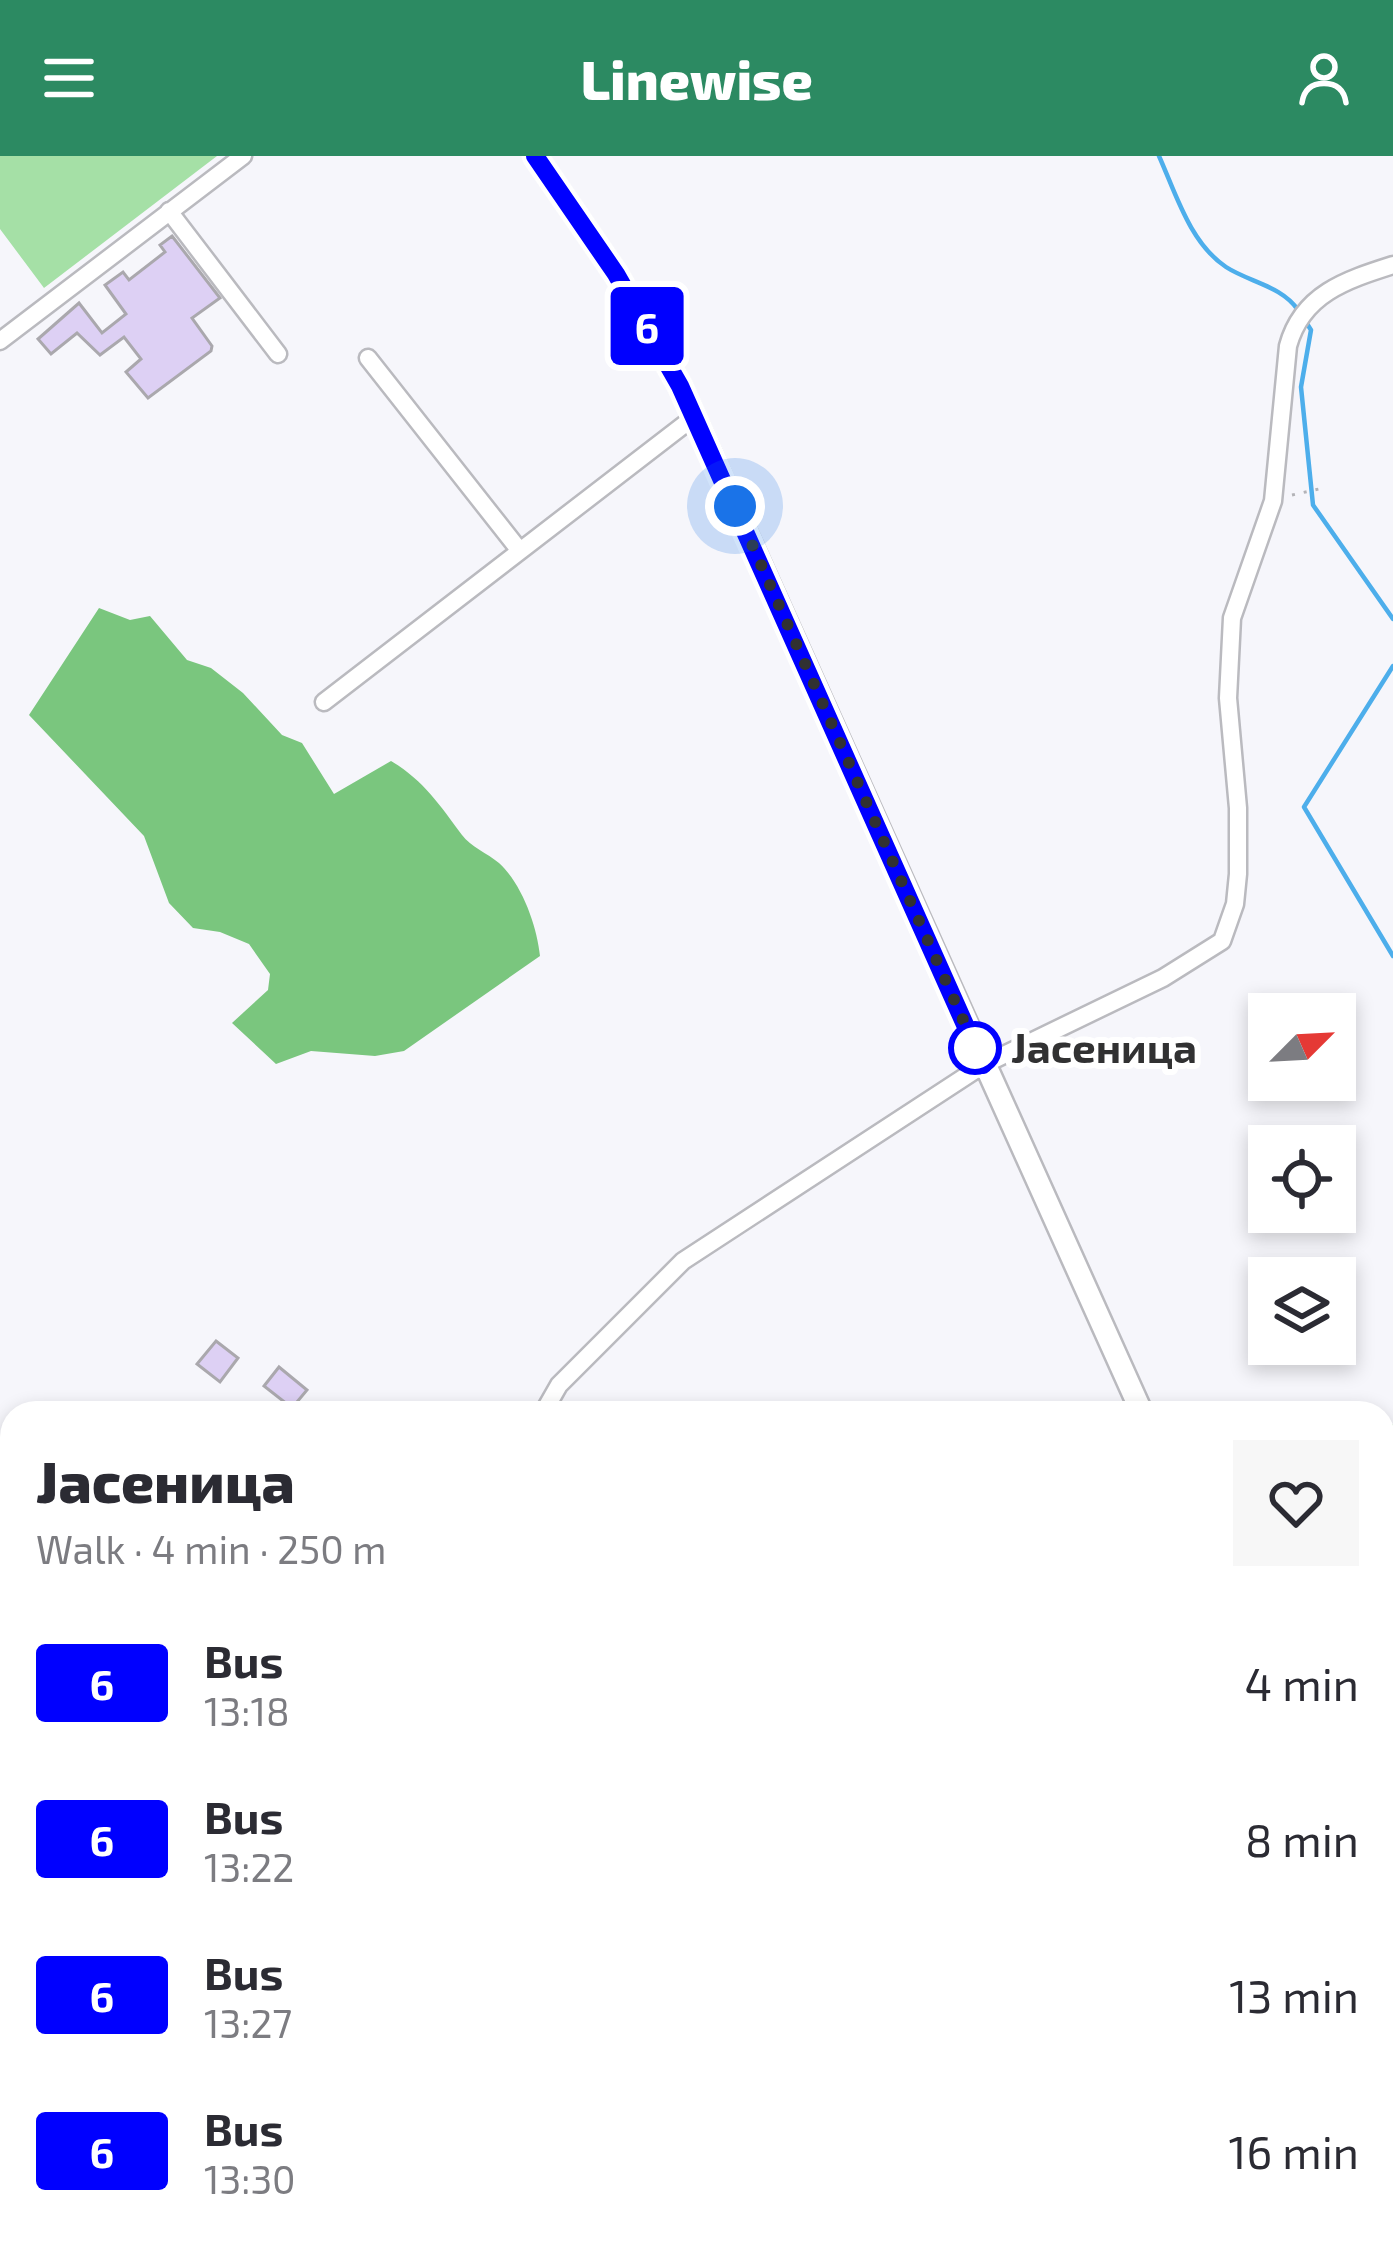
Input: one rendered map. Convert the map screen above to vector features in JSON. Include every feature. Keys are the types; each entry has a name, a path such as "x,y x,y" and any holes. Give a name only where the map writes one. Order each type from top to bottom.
{"street":[{"path":"0,341 243,156"},
{"path":"535,156 652,334 694,417 1137,1401"},
{"path":"169,212 278,354"},
{"path":"550,1401 559,1385 683,1261 983,1065 1163,978 1222,941 1235,904 1238,874 1238,808 1228,698 1232,618 1273,501 1294,323 1323,293 1393,265"},
{"path":"368,358 520,551"},
{"path":"324,702 694,417"}],"path":[{"path":"1291,495 1319,489"}],"green space":[{"path":"0,156 217,156 44,288 0,229"},
{"path":"99,608 130,620 150,616 187,660 211,668 243,693 282,735 302,743 334,794 391,761 412,776 466,839 499,863 515,882 532,919 540,956 404,1051 375,1056 311,1051 276,1064 232,1023 268,990 270,974 249,944 193,928 169,903 144,836 29,715"}],"building":[{"path":"172,236 220,298 192,318 211,351 148,398 126,372 141,359 124,337 100,355 77,333 51,354 38,339 79,303 102,333 126,314 105,285 123,272 129,280 165,252 160,245"},
{"path":"216,1341 238,1358 220,1382 197,1364"},
{"path":"279,1367 307,1390 298,1401 283,1401 264,1386"}],"waterway":[{"path":"1159,156 1185,217 1213,257 1283,295 1298,310"},
{"path":"1304,319 1311,330 1301,387 1313,505 1393,619"},
{"path":"1393,666 1304,807 1393,956"}],"bus line":[{"name":"6","path":"535,156 616,274 680,386 983,1065"}],"place":[{"name":"Јасеница","path":"975,1048"}],"route":[{"path":"735,506 983,1065 975,1048"}]}
